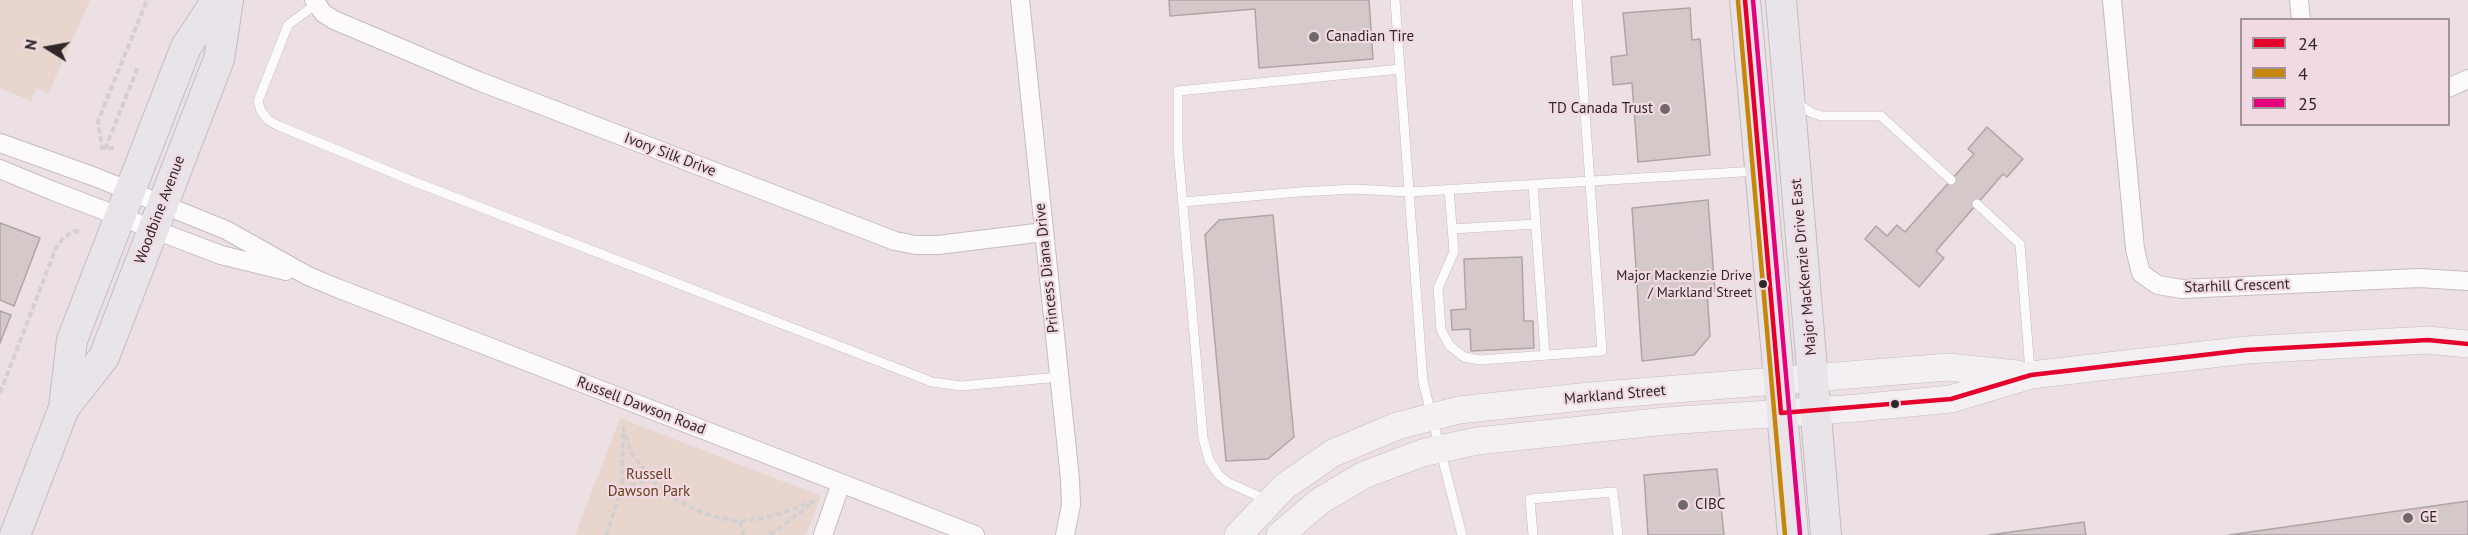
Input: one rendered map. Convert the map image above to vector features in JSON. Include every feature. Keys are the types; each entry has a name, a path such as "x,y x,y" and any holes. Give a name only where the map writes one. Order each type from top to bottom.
{"main road":[{"name":"Woodbine Avenue","path":"15,535 64,408 72,340 186,47 218,0"},
{"name":"Woodbine Avenue","path":"64,408 104,357 219,59 228,0"},
{"name":"Major MacKenzie Drive East","path":"1745,0 1774,93 1814,378 1826,535"},
{"name":"Major MacKenzie Drive East","path":"1781,0 1774,93 1760,170 1780,413 1793,535"}],"street":[{"name":"Princess Diana Drive","path":"1020,0 1071,505 1065,535"},
{"name":"Starhill Crescent","path":"2112,0 2135,249 2141,273 2158,285 2182,289 2419,278 2468,281"},
{"path":"2299,0 2301,18"},
{"name":"Ivory Silk Drive","path":"315,2 334,20 476,80 895,241 915,245 938,245 1044,232"},
{"path":"2450,87 2468,79"},
{"name":"Russell Dawson Road","path":"0,143 125,204 158,217 221,255 308,276 975,535"},
{"name":"Russell Dawson Road","path":"0,169 125,204 158,217 226,230 308,276"},
{"name":"Markland Street","path":"1280,535 1306,512 1348,484 1382,467 1440,448 1477,441 1666,421 1951,399 2031,375 2246,350 2428,340 2468,344"},
{"name":"Markland Street","path":"1238,535 1269,501 1299,475 1333,453 1397,426 1467,409 1948,367 2031,375"},
{"path":"822,535 841,483"}],"lane":[{"path":"1395,0 1423,382 1462,535"},
{"path":"1449,189 1454,252 1438,288 1442,330 1450,346 1464,357 1480,360 1602,351 1577,0"},
{"path":"315,2 288,25 258,101 261,111 268,120 279,126 410,180 932,382 961,386 1059,376"},
{"path":"1269,501 1227,482 1218,474 1209,460 1203,438 1178,148 1178,91 1400,69"},
{"path":"1774,93 1812,114 1881,116 1951,180"},
{"path":"1183,202 1354,189 1409,192 1760,170"},
{"path":"1533,184 1545,355"},
{"path":"1977,204 2020,244 2031,375"},
{"path":"1452,229 1536,224"},
{"path":"1533,535 1530,500 1613,492 1618,535"}],"path":[{"path":"105,149 102,148 98,130 100,113 147,0"},
{"path":"105,149 138,67"},
{"path":"105,149 114,148"},
{"path":"0,393 56,248 69,234 75,231 82,232"},
{"path":"606,535 622,489 623,426 630,450 650,479 673,498 702,513 739,522 773,516 815,501 770,535"},
{"path":"622,489 650,479"},
{"path":"739,522 744,535"}],"green space":[{"path":"0,0 90,0 48,94 37,88 31,101 0,88"},
{"name":"Russell Dawson Park","path":"620,418 821,496 806,535 575,535"}],"building":[{"name":"Canadian Tire","path":"1169,0 1369,0 1373,59 1259,68 1255,9 1170,16"},
{"path":"1690,8 1692,40 1700,39 1710,155 1638,162 1632,83 1613,85 1611,57 1627,55 1623,13"},
{"path":"1987,127 2023,159 2007,177 2003,174 1936,251 1944,258 1919,287 1865,239 1876,226 1887,236 1897,225 1905,232 1974,154 1968,149"},
{"path":"1708,200 1715,291 1707,291 1710,336 1694,355 1642,361 1632,208"},
{"path":"1273,215 1294,437 1268,459 1226,461 1205,235 1219,220"},
{"path":"0,223 40,238 14,306 0,300"},
{"path":"1522,257 1524,321 1533,321 1534,348 1471,351 1470,329 1452,330 1451,310 1466,309 1464,259"},
{"path":"0,311 11,315 0,343"},
{"name":"CIBC","path":"1717,469 1724,535 1648,535 1644,475"},
{"name":"GE","path":"2468,501 2468,535 2229,535"},
{"path":"2084,522 2086,535 1989,535"}],"transit line":[{"name":"24","path":"1745,0 1781,413 1951,399 2031,375 2246,350 2428,340 2468,344"},
{"name":"25","path":"1753,0 1800,534"},
{"name":"4","path":"1738,1 1785,535"}],"place":[{"name":"Canadian Tire","path":"1314,37"},
{"name":"TD Canada Trust","path":"1665,109"},
{"name":"Major Mackenzie Drive / Markland Street","path":"1763,284"},
{"name":"CIBC","path":"1683,505"},
{"name":"GE","path":"2408,518"}]}
